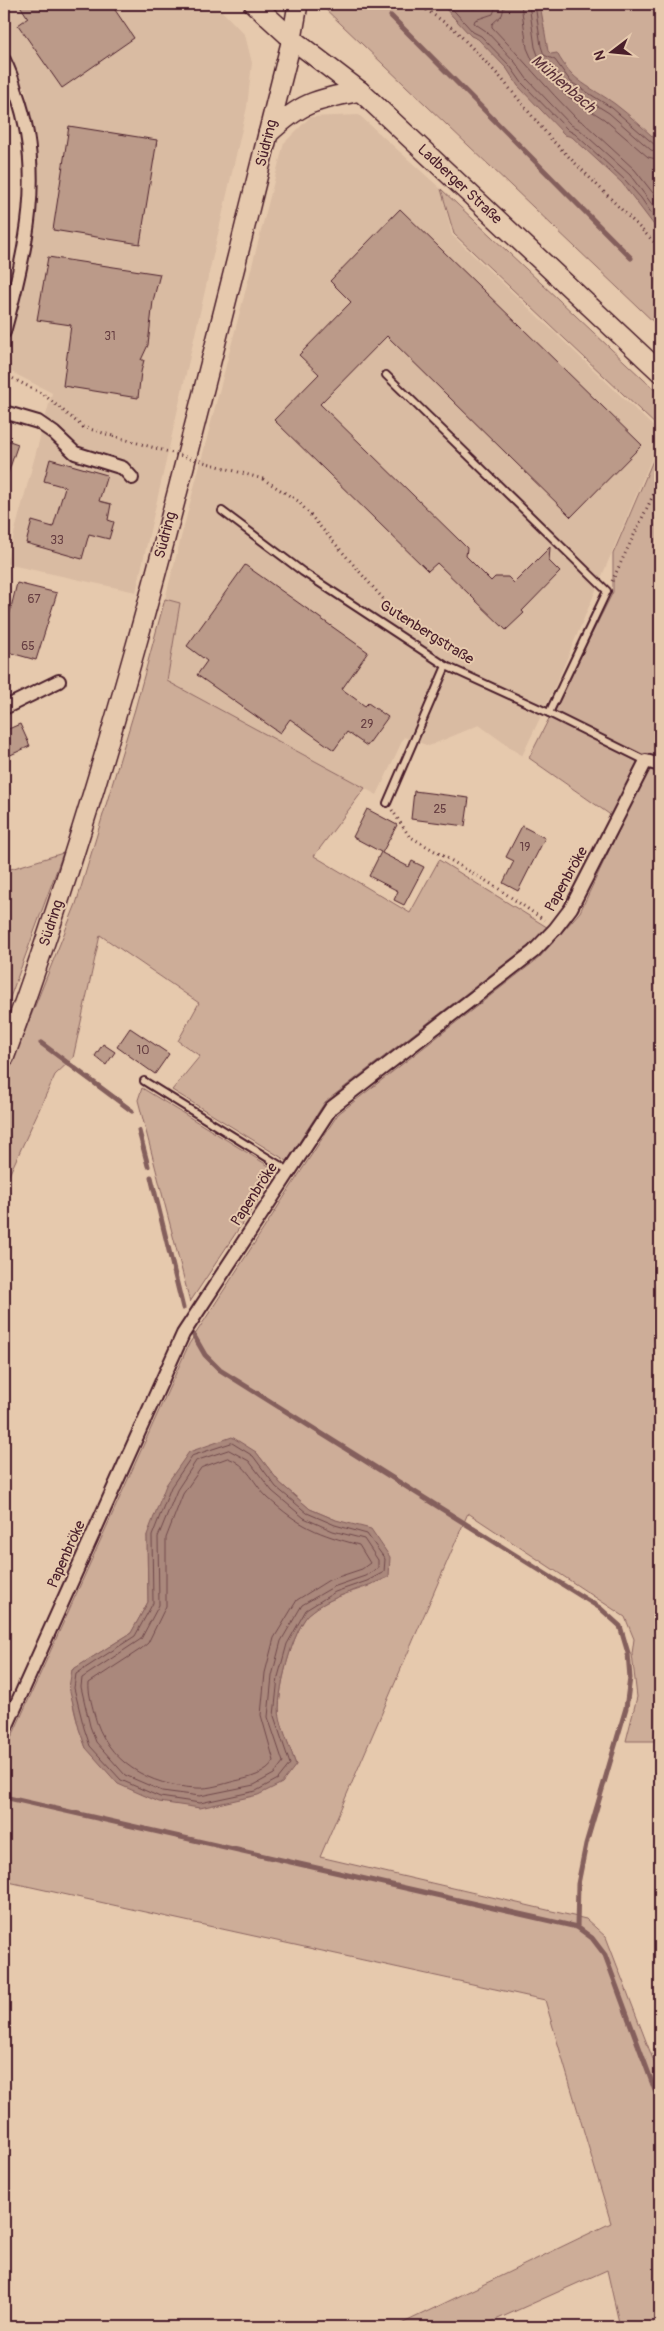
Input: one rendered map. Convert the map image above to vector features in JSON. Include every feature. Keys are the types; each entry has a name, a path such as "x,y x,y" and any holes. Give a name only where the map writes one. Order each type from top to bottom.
{"main road":[{"name":"Ladberger Straße","path":"254,4 292,40 360,91 660,372"},
{"name":"Südring","path":"4,1058 36,972 124,692 292,40 298,4"},
{"path":"268,134 289,114 307,103 360,91"}],"street":[{"path":"4,60 24,113 32,168 29,221 20,269 4,332"},
{"path":"4,412 38,422 54,432 74,453 123,468 132,478"},
{"path":"4,708 59,681"},
{"name":"Gutenbergstraße","path":"646,761 660,765"},
{"name":"Papenbröke","path":"4,1732 183,1334 289,1171 331,1108 533,952 555,929 572,908 646,761"}],"lane":[{"path":"386,375 607,591 550,713"},
{"name":"Gutenbergstraße","path":"222,511 303,572 446,666 550,713 646,761"},
{"path":"387,803 446,666"},
{"path":"144,1081 289,1171"}],"path":[{"path":"418,4 454,30 501,78 551,139 660,248"},
{"path":"4,374 43,394 84,426 263,479 298,501 412,632"},
{"path":"607,591 660,481"},
{"path":"387,803 408,836 500,889 555,929"}],"shaded area":[{"path":"4,4 215,4 245,35 252,63 247,107 136,592 6,564 52,393 4,368 4,351 25,267 38,164 26,91 4,49"},
{"path":"320,4 660,4 660,328"},
{"path":"359,115 441,189 452,235 660,433 660,439 557,682 522,756 479,725 429,746 404,737 377,795 167,681 180,604 165,599 284,143 310,117"},
{"path":"441,189 660,395 660,429 454,234"},
{"path":"660,444 660,1741 626,1741 637,1697 632,1654 634,1639 625,1617 468,1513 320,1857 586,1919 606,1937 656,2067 660,2067 660,2327 620,2327 607,2270 480,2327 395,2327 611,2223 545,2000 4,1881 4,1754 189,1344 338,1114 539,958 580,912 622,823 529,758 613,592 613,554","holes":["256,1452 280,1483 310,1509 336,1520 369,1586 338,1597 316,1608 310,1613 297,1633 283,1679 279,1708 283,1730 296,1765 86,1748 72,1700 72,1670 131,1633 148,1602 147,1535"]},
{"path":"165,599 180,603 167,681 365,788 314,856 410,913 439,860 550,929 325,1102 287,1161 172,1090 200,1056 178,1041 199,1003 100,935 73,1058 55,1075 4,1186 4,1083 76,904 135,709"},
{"path":"63,853 4,1014 4,871"},
{"path":"142,1088 277,1171 190,1302 138,1100"}],"water":[{"name":"Mühlenbach","path":"441,4 463,4 473,9 493,4 540,4 548,51 551,54 557,53 576,78 621,109 660,143 660,233 622,183 572,137 565,135 518,86 507,69 478,39 471,36"},
{"path":"232,1437 256,1452 280,1483 310,1509 336,1520 371,1529 390,1557 389,1577 327,1602 317,1608 309,1614 297,1633 283,1679 279,1708 280,1718 296,1765 282,1783 258,1795 200,1808 159,1802 118,1784 86,1748 79,1729 69,1687 72,1670 131,1633 148,1602 147,1535 166,1485 189,1452"}],"building":[{"path":"19,4 111,4 134,38 62,88 18,25 28,18"},
{"path":"69,126 157,140 140,244 53,230"},
{"path":"400,209 642,445 571,517 387,336 320,404 467,548 466,556 491,581 495,577 508,577 514,583 550,547 549,561 560,572 522,611 524,613 506,630 437,563 428,571 274,420 319,374 299,355 351,302 330,281"},
{"path":"48,257 160,274 153,301 148,345 141,360 144,360 138,398 63,386 71,325 37,320"},
{"path":"4,439 18,444 6,479 4,479"},
{"path":"50,459 107,475 99,501 111,504 108,520 114,522 109,539 89,534 82,559 26,543 32,521 53,527 65,487 44,481"},
{"path":"245,565 368,652 342,689 365,706 368,703 388,717 367,746 347,732 334,750 290,719 280,733 197,675 207,661 187,646"},
{"path":"17,583 57,593 36,660 4,651 4,619 8,620"},
{"path":"20,724 30,746 4,758 4,731"},
{"path":"414,791 469,798 465,826 411,819"},
{"path":"367,809 397,825 382,853 409,867 412,861 424,867 404,905 394,900 398,891 369,876 381,852 353,837"},
{"path":"522,826 545,838 518,891 503,883 514,861 506,857"},
{"path":"130,1028 169,1054 155,1074 117,1047"},
{"path":"103,1044 115,1052 106,1065 95,1056"}],"waterway":[{"path":"391,16 631,258"},
{"path":"41,1043 132,1111"},
{"path":"139,1131 148,1166"},
{"path":"151,1177 183,1308"},
{"path":"193,1334 205,1355 220,1370 600,1608 620,1626 628,1653 630,1678 626,1708 586,1844 578,1884 577,1927"},
{"path":"4,1797 577,1927 592,1938 605,1955 660,2104"}]}
